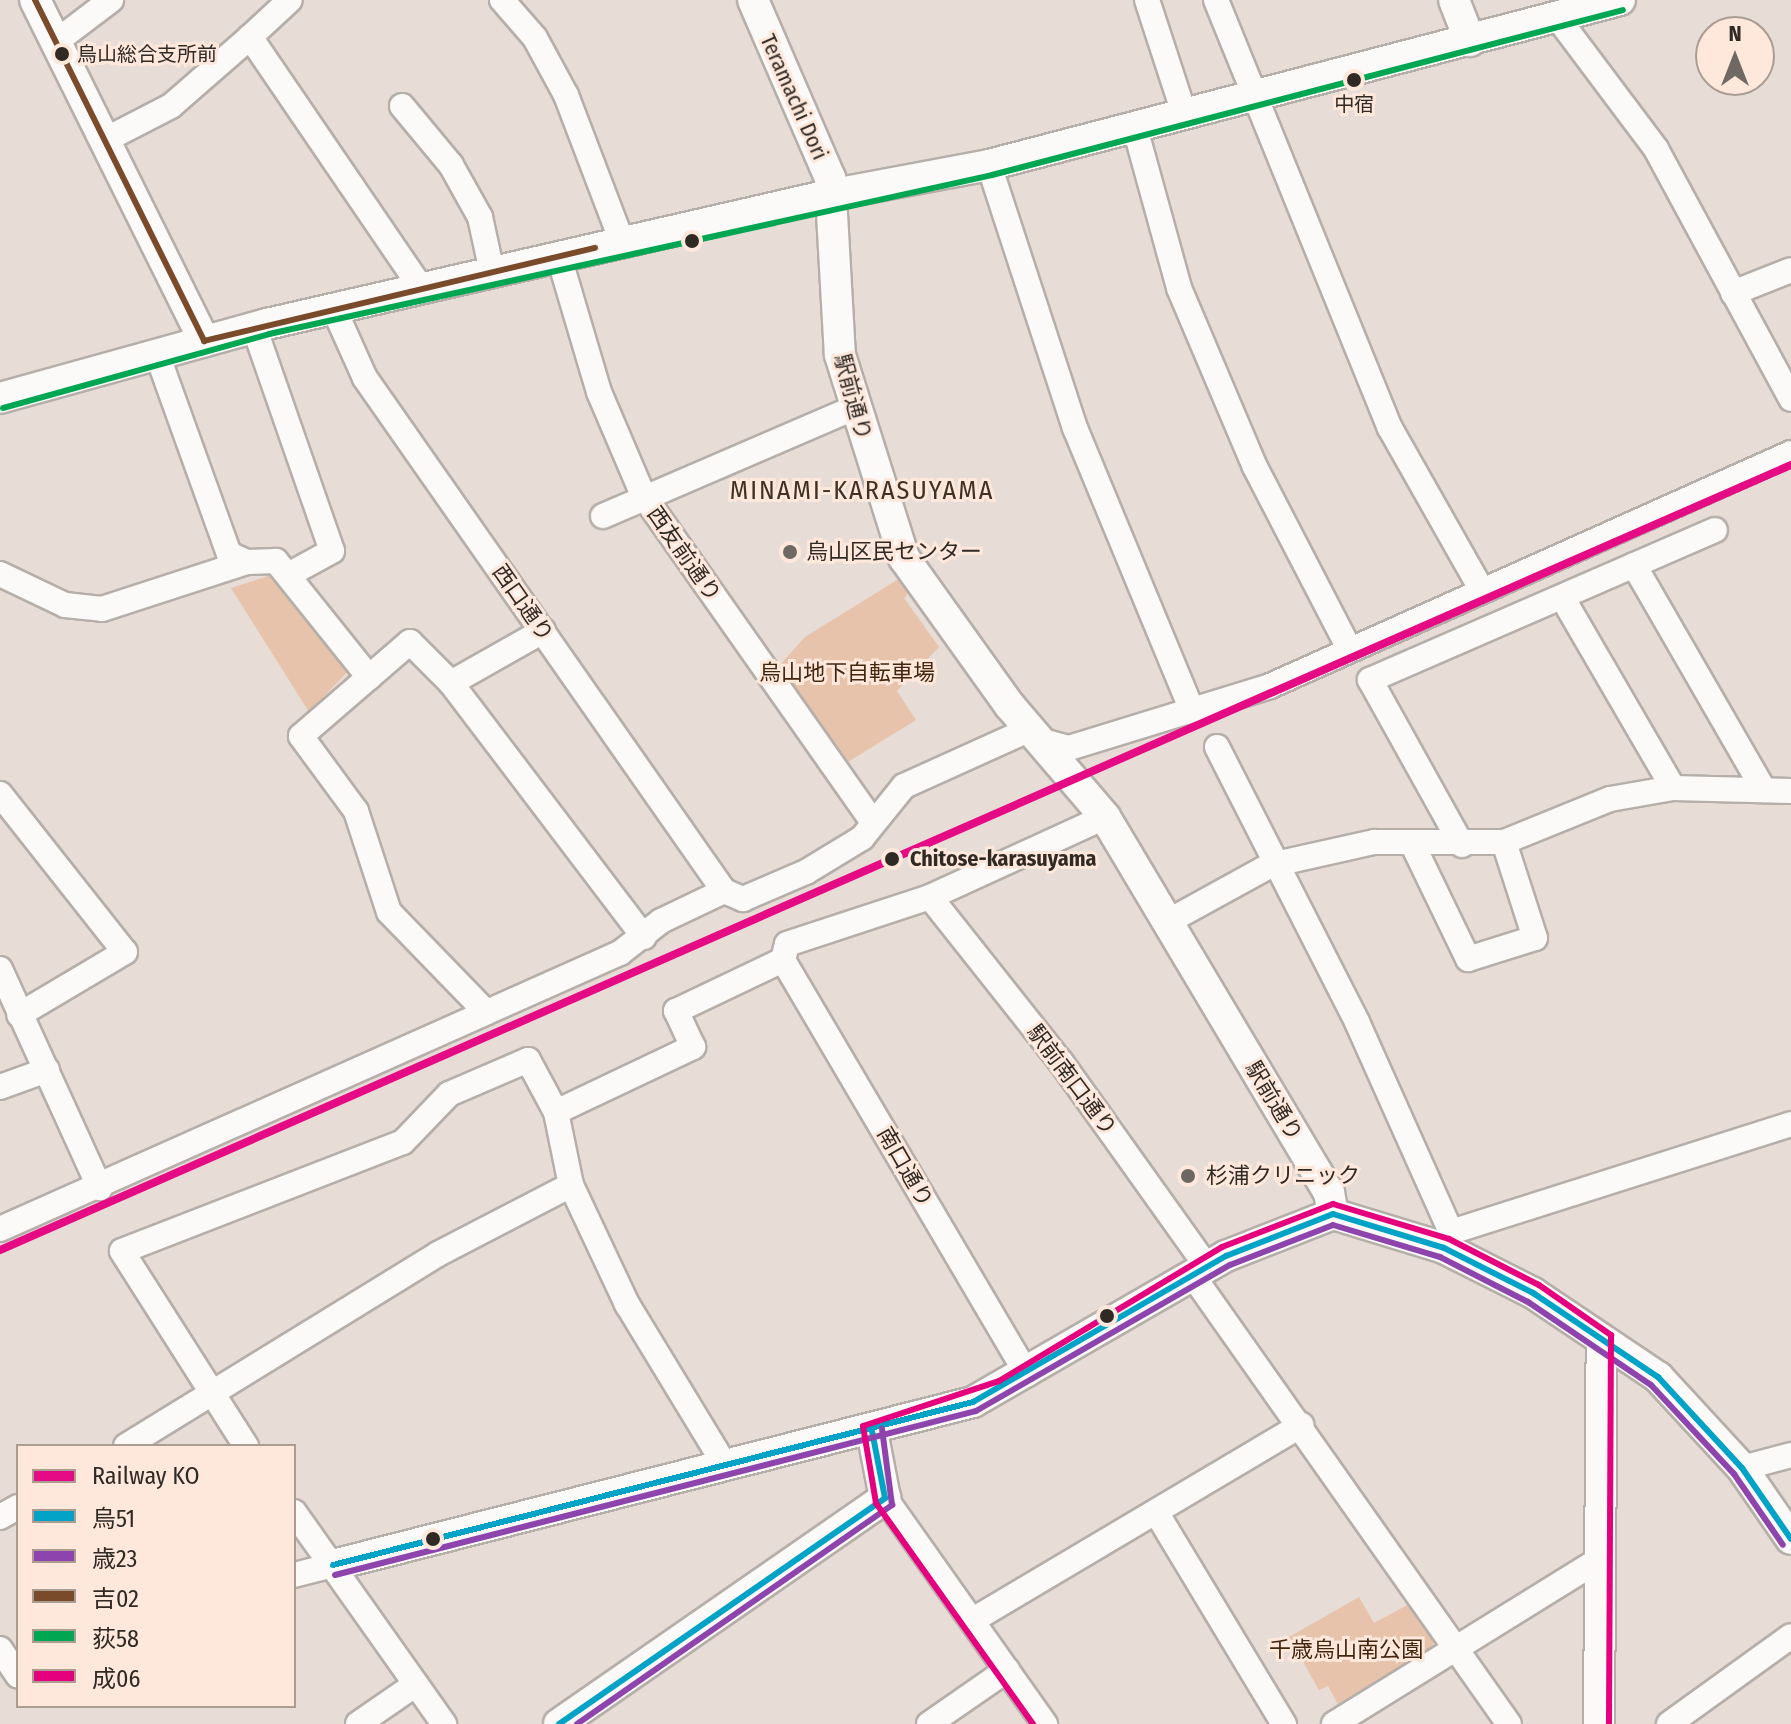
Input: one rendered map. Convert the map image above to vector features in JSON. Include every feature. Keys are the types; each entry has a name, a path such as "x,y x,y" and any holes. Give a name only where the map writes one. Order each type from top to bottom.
{"street":[{"path":"35,0 107,139 204,341"},
{"path":"57,41 111,0"},
{"path":"107,139 171,106 290,0"},
{"path":"502,0 535,38 566,95 622,242"},
{"name":"Teramachi Dori","path":"753,0 830,178 829,195"},
{"path":"1147,0 1185,116"},
{"path":"1216,0 1259,99 1390,428 1481,589"},
{"path":"1454,0 1470,41"},
{"path":"0,398 254,327 829,195 989,165 1259,99 1620,0"},
{"path":"1557,17 1656,149 1791,399"},
{"path":"250,37 421,288"},
{"path":"402,106 451,165 480,217 492,272"},
{"path":"1135,128 1179,288 1255,467 1349,648"},
{"path":"989,165 1075,428 1192,710"},
{"name":"駅前通り","path":"829,195 840,355 854,408 904,558 1034,734 1105,817 1329,1193 1333,1214"},
{"name":"西友前通り","path":"559,257 594,378 643,495 871,820"},
{"path":"1733,293 1791,270"},
{"name":"西口通り","path":"334,309 365,378 724,891"},
{"path":"254,327 332,551 288,575"},
{"path":"157,354 229,554 247,562"},
{"path":"603,516 643,495 854,408"},
{"path":"0,1229 100,1188 486,1012 644,937 724,891 743,899 806,872 862,838 871,820 904,786 1034,734 1069,748 1270,686 1349,648 1791,453"},
{"path":"1462,845 1370,680 1715,530"},
{"path":"0,574 65,605 102,609 247,562 276,561 369,677"},
{"path":"1634,565 1764,790"},
{"path":"1562,597 1673,788"},
{"path":"451,683 543,631"},
{"path":"486,1012 389,912 356,811 301,736 410,642 451,683 644,937"},
{"path":"1217,747 1271,865 1357,1022 1447,1240"},
{"path":"1169,921 1271,865 1374,842 1462,845 1504,842 1610,799 1673,788 1791,791"},
{"path":"0,794 125,952 19,1015"},
{"path":"556,1112 693,1047 676,1011 783,960 787,944 930,897 1105,817"},
{"path":"1412,843 1468,959 1535,938 1504,842"},
{"name":"駅前南口通り","path":"930,897 1061,1062 1302,1425 1460,1646 1509,1724"},
{"name":"南口通り","path":"783,960 1027,1375"},
{"path":"0,969 100,1188"},
{"path":"245,1444 211,1398 122,1251 403,1142 441,1099 528,1060 556,1112 571,1185 627,1304 726,1467"},
{"path":"0,1087 47,1070"},
{"path":"1447,1240 1791,1124"},
{"path":"130,1444 211,1398 438,1254 571,1185"},
{"path":"296,1574 872,1431 973,1402 1027,1375 1200,1272 1333,1214 1447,1240 1658,1377 1742,1468 1791,1539"},
{"path":"1599,1724 1602,1340"},
{"path":"973,1620 1302,1425"},
{"path":"872,1431 885,1498 1045,1724"},
{"path":"1742,1468 1791,1455"},
{"path":"559,1724 885,1498"},
{"path":"1156,1512 1284,1724"},
{"path":"296,1515 444,1724"},
{"path":"1334,1724 1600,1559"},
{"path":"1669,1724 1791,1636"},
{"path":"0,1649 16,1673"},
{"path":"929,1724 1007,1670"},
{"path":"358,1724 416,1684"}],"green space":[{"name":"烏山地下自転車場","path":"905,575 913,588 904,598 939,647 897,691 916,720 843,765 779,666 805,637"},
{"path":"268,576 284,580 351,668 309,712 231,588"},
{"name":"千歳烏山南公園","path":"1359,1597 1374,1623 1411,1603 1434,1636 1432,1652 1340,1708 1328,1686 1319,1690 1289,1637"}],"rail line":[{"name":"KO","path":"0,1250 1791,465"}],"transit line":[{"name":"吉02","path":"35,0 204,341"},
{"name":"荻58","path":"3,408 269,334 992,175 1623,10"},
{"name":"吉02","path":"204,341 595,248"},
{"name":"成06","path":"1033,1724 876,1503 863,1426 999,1381 1222,1247 1333,1204 1449,1239 1539,1285 1611,1335 1609,1724"},
{"name":"烏51","path":"333,1565 973,1402 1226,1256 1333,1214 1444,1248 1533,1293 1658,1377 1742,1468 1791,1539"},
{"name":"歳23","path":"335,1575 976,1411 1230,1265 1333,1225 1440,1257 1528,1302 1651,1385 1734,1474 1783,1545"},
{"name":"歳23","path":"577,1724 892,1505 882,1429"},
{"name":"烏51","path":"559,1724 885,1498 872,1431"}],"place":[{"name":"烏山総合支所前","path":"62,54"},
{"name":"中宿","path":"1354,80"},
{"name":"烏山区民センター","path":"790,552"},
{"name":"Chitose-karasuyama","path":"892,859"},
{"name":"杉浦クリニック","path":"1188,1176"}],"district":[{"name":"MINAMI-KARASUYAMA","path":"862,491"}]}
